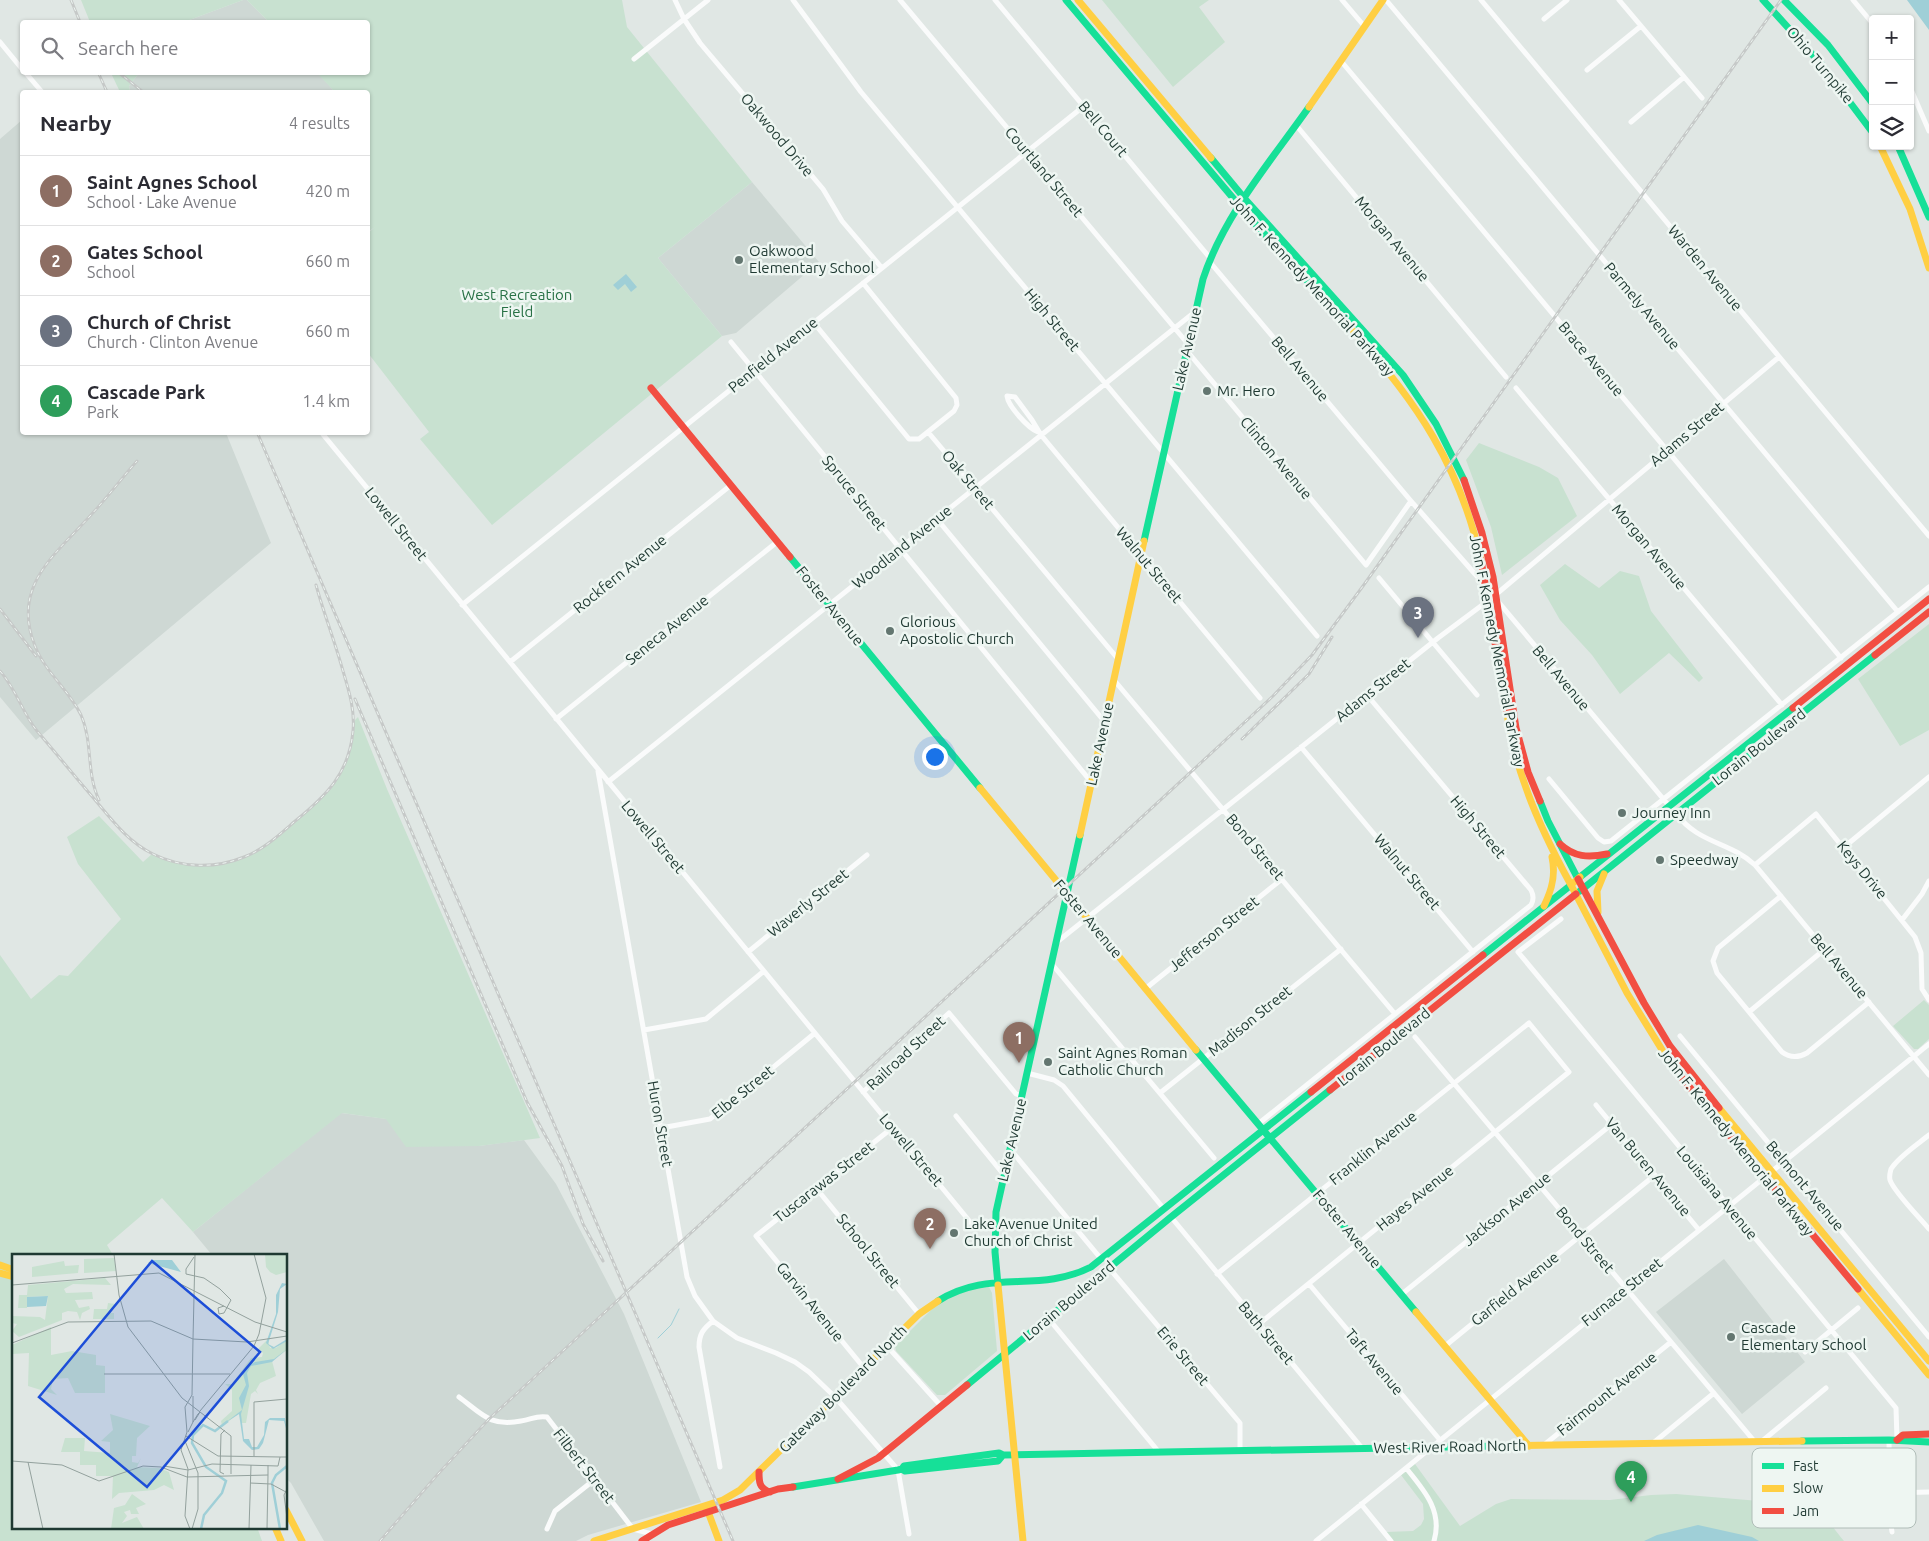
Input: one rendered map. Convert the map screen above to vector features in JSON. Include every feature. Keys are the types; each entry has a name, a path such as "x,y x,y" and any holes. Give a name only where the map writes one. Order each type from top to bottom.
{"main road":[{"name":"John F. Kennedy Memorial Parkway","path":"1066,0 1239,207 1389,370 1448,452"},
{"name":"John F. Kennedy Memorial Parkway","path":"1078,0 1245,199 1403,376 1421,400 1473,502 1493,577 1507,680 1522,753 1540,804 1578,879 1644,1003 1670,1046 1929,1360"},
{"name":"Lake Avenue","path":"1023,1541 1004,1355 994,1228 1104,721 1196,311 1210,260 1220,238 1239,207 1384,0"},
{"name":"Ohio Turnpike","path":"1763,0 1831,74 1869,127"},
{"name":"Ohio Turnpike","path":"1784,0 1828,45 1869,99"},
{"path":"1882,150 1910,209 1929,268"},
{"path":"1900,150 1929,217"},
{"name":"Foster Avenue","path":"651,388 1067,894 1529,1446"},
{"name":"John F. Kennedy Memorial Parkway","path":"1458,473 1484,570 1513,748 1528,795 1547,840 1627,993 1662,1052 1764,1178 1929,1375"},
{"name":"Lorain Boulevard","path":"1063,1279 1081,1273 1102,1260 1261,1127 1571,885 1929,599"},
{"name":"Lorain Boulevard","path":"838,1479 884,1454 1171,1217 1929,612"},
{"path":"1544,906 1555,878 1555,868 1547,840"},
{"path":"1560,844 1573,855 1582,858 1610,854"},
{"path":"1600,919 1597,891 1610,866"},
{"path":"0,1265 12,1269"},
{"name":"Gateway Boulevard North","path":"598,1541 633,1529 707,1509 732,1495 759,1472 919,1314 944,1296 960,1288 998,1282 1040,1282 1063,1279"},
{"name":"West River Road North","path":"1897,1440 1904,1435 1929,1434"},
{"name":"West River Road North","path":"642,1541 668,1526 707,1509 793,1486 900,1470 998,1461 1003,1455 1014,1454 1889,1440 1929,1442"},
{"path":"759,1472 759,1484 764,1490 770,1492"},
{"path":"707,1509 719,1541"},
{"path":"288,1514 302,1541"},
{"path":"275,1528 281,1541"}],"street":[{"name":"Oakwood Drive","path":"675,0 684,19 700,43 823,189 838,215 882,268"},
{"path":"634,59 708,0"},
{"name":"High Street","path":"793,0 853,82 1317,636"},
{"name":"Courtland Street","path":"900,0 1175,328 1188,348"},
{"name":"Bell Court","path":"995,0 1210,260"},
{"path":"1342,0 1364,27"},
{"name":"Parmely Avenue","path":"1384,0 1898,612"},
{"name":"Warden Avenue","path":"1480,0 1929,536"},
{"path":"1544,19 1567,0"},
{"path":"1619,0 1702,98"},
{"path":"1853,0 1869,19"},
{"path":"1588,70 1641,26"},
{"path":"0,42 20,67"},
{"name":"Brace Avenue","path":"1341,61 1840,658"},
{"path":"28,75 40,90"},
{"path":"1631,122 1684,77"},
{"path":"1914,96 1929,131"},
{"name":"Penfield Avenue","path":"462,605 1084,106"},
{"name":"Morgan Avenue","path":"1296,125 1506,376"},
{"name":"Bell Avenue","path":"1210,260 1663,800 1695,833 1706,840 1739,853 1755,865 1929,1075"},
{"path":"814,323 906,436 916,440 954,411 957,401 863,283"},
{"name":"Woodland Avenue","path":"608,782 900,549 1040,434 1106,384 1196,311"},
{"name":"Spruce Street","path":"731,342 1092,783"},
{"name":"Clinton Avenue","path":"1188,348 1366,565 1411,501"},
{"name":"Adams Street","path":"1056,942 1432,642 1493,596 1779,357"},
{"name":"Morgan Avenue","path":"1516,388 1782,705"},
{"name":"Walnut Street","path":"1040,434 1031,428 1007,401 1007,396 1015,397 1040,434 1260,698"},
{"name":"Oak Street","path":"928,432 1118,659"},
{"name":"Lowell Street","path":"323,435 971,1223 994,1228"},
{"name":"Rockfern Avenue","path":"510,662 731,485"},
{"path":"937,519 1104,721"},
{"name":"Seneca Avenue","path":"556,719 777,542"},
{"path":"1379,578 1477,695"},
{"name":"Lorain Boulevard","path":"1549,780 1598,838 1604,842 1611,841 1929,587"},
{"name":"Bond Street","path":"1114,680 1395,1014"},
{"name":"High Street","path":"1367,695 1533,894 1534,898 1531,905 1473,952"},
{"name":"Walnut Street","path":"1301,747 1473,952"},
{"name":"Huron Street","path":"598,770 687,1277 695,1296 713,1321 737,1338 776,1352 809,1372 835,1397 900,1470"},
{"path":"1843,848 1929,777"},
{"name":"Keys Drive","path":"1755,865 1816,814 1913,933 1919,945 1922,989 1929,1000"},
{"name":"Waverly Street","path":"748,952 867,855"},
{"name":"Jefferson Street","path":"1146,989 1282,879"},
{"path":"1902,920 1922,894 1929,881"},
{"path":"1781,896 1718,948 1713,956 1715,970 1782,1052 1795,1057 1807,1053 1869,1002"},
{"name":"Louisiana Avenue","path":"1561,919 1518,952 1896,1408 1897,1440"},
{"name":"Madison Street","path":"1160,1093 1341,949"},
{"path":"1749,1012 1825,949"},
{"name":"Lorain Boulevard","path":"1261,1127 1395,1014 1473,952"},
{"path":"1051,964 1214,1158"},
{"path":"644,1030 706,1019 764,971"},
{"name":"Railroad Street","path":"863,1092 949,1013 1016,1094 1022,1096"},
{"name":"Hayes Avenue","path":"1259,1324 1570,1072 1529,1023"},
{"name":"Franklin Avenue","path":"1217,1274 1529,1023"},
{"name":"Elbe Street","path":"661,1128 710,1119 815,1034"},
{"name":"Bond Street","path":"1415,1036 1714,1394 1758,1442"},
{"name":"Belmont Avenue","path":"1680,1036 1929,1337"},
{"name":"Furnace Street","path":"1316,1541 1929,1044"},
{"path":"1027,1073 1050,1079 1060,1084 1164,1209"},
{"name":"Van Buren Avenue","path":"1596,1105 1700,1230"},
{"path":"956,1116 1004,1175"},
{"name":"Jackson Avenue","path":"1402,1294 1612,1124"},
{"name":"Tuscarawas Street","path":"756,1236 892,1128"},
{"path":"1929,1135 1899,1160 1892,1167 1890,1174 1890,1182 1929,1229"},
{"path":"1010,1149 1102,1260"},
{"name":"Garfield Avenue","path":"1445,1346 1655,1175"},
{"name":"School Street","path":"816,1188 919,1314"},
{"name":"Bath Street","path":"1171,1217 1362,1448"},
{"name":"Garvin Avenue","path":"756,1236 864,1368"},
{"name":"Erie Street","path":"1108,1268 1240,1423 1240,1450"},
{"name":"Taft Avenue","path":"1309,1284 1440,1440"},
{"path":"1805,1352 1858,1308"},
{"path":"1048,1318 1158,1451"},
{"path":"713,1321 702,1330 699,1337 699,1347 720,1467"},
{"name":"Fairmount Avenue","path":"1544,1445 1671,1342"},
{"path":"887,1346 941,1406"},
{"path":"1758,1442 1826,1388"},
{"path":"1652,1444 1714,1394"},
{"name":"Filbert Street","path":"459,1397 495,1423 513,1423 527,1420 537,1415 547,1417 633,1529"},
{"path":"1889,1440 1889,1448"},
{"path":"1406,1468 1424,1490 1434,1507 1437,1522 1434,1541"},
{"path":"900,1470 909,1534"},
{"path":"547,1529 555,1511 594,1480"},
{"path":"1916,1492 1929,1492"},
{"path":"1361,1504 1391,1541"},
{"path":"1891,1528 1892,1532"},
{"path":"633,1529 652,1534"}],"shaded area":[{"path":"247,0 267,20 189,20"},
{"path":"137,75 320,75 333,90 130,90 129,86"},
{"path":"20,122 20,435 227,435 271,543 36,740 0,697 0,139"},
{"name":"Oakwood Elementary School","path":"752,182 819,262 736,333 722,336 658,258"},
{"path":"341,1113 387,1119 479,1146 524,1140 556,1184 624,1314 701,1502 588,1535 576,1541 324,1541 288,1480 288,1254 211,1254 193,1232"},
{"name":"Cascade Elementary School","path":"1724,1259 1805,1362 1742,1414 1656,1312"}],"green space":[{"path":"81,0 243,0 189,20 89,20"},
{"name":"West Recreation Field","path":"247,0 622,0 627,27 752,182 658,258 722,336 492,525 420,439 429,432 370,356 370,231 375,227 370,231 370,90 333,90 319,75 370,75 370,20 267,20"},
{"path":"1102,0 1209,0 1199,7 1225,42 1173,87"},
{"path":"112,75 137,75 129,86 130,90 119,90"},
{"path":"1479,443 1539,467 1558,478 1577,516 1502,575 1491,527 1466,460"},
{"path":"1565,564 1599,588 1620,571 1639,576 1651,611 1703,678 1699,682 1669,653 1620,694 1592,655 1560,620 1540,585"},
{"path":"1929,624 1929,730 1900,746 1858,679"},
{"path":"358,717 387,789 540,1138 479,1146 406,1147 386,1119 342,1113 193,1232 162,1198 107,1245 112,1254 12,1254 12,1528 257,1528 262,1541 0,1541 0,955 31,999 59,975 68,976 121,919 78,864 67,837 99,816 143,862 152,854 174,862 193,865 212,865 229,862 245,856 261,847 295,822 329,790 337,779 349,753 353,738 354,721"},
{"path":"1924,1000 1929,1005 1929,1039 1918,1049 1914,1049 1893,1026"},
{"path":"985,1286 989,1287 992,1293 997,1351 945,1395 937,1395 896,1351 895,1346 936,1305 961,1291"},
{"path":"1415,1464 1460,1526 1496,1504 1511,1499 1610,1500 1676,1494 1752,1500 1752,1528 1833,1528 1844,1541 1393,1541 1386,1532 1413,1531 1421,1525 1424,1519 1423,1504 1401,1475"}],"water":[{"path":"1907,0 1929,0 1929,30"},
{"path":"626,274 637,287 631,292 625,284 618,290 613,285"},
{"path":"1698,1525 1752,1537 1759,1541 1644,1541 1657,1535"}],"waterway":[{"path":"658,1338 671,1325 679,1309"}],"railway":[{"path":"71,0 79,20"},
{"path":"380,1541 489,1419 1273,696 1312,655 1781,0"},
{"path":"99,75 106,90"},
{"path":"122,75 140,90"},
{"path":"258,435 733,1541"},
{"path":"99,800 92,779 85,725 76,706 39,655 29,625 29,606 33,589 40,573 51,558 137,461"},
{"path":"0,671 37,731 111,819 134,842 153,854 175,862 210,865 233,861 251,854 264,846 306,812 334,783 347,760 353,731 351,701 316,585"},
{"path":"0,609 36,656"},
{"path":"1242,739 1309,674 1332,637"},
{"path":"355,699 527,1102 562,1166 583,1224 603,1261"}],"traffic: fast":[{"path":"1066,0 1249,217 1353,331"},
{"path":"1763,0 1821,64 1869,128"},
{"path":"1784,0 1828,45 1869,99"},
{"path":"1144,541 1203,279 1212,255 1250,189 1309,107"},
{"path":"1900,150 1929,217"},
{"path":"1211,158 1245,199 1403,375 1436,424 1464,480"},
{"path":"790,557 980,788"},
{"path":"1580,891 1875,655"},
{"path":"1580,877 1793,708"},
{"path":"1540,801 1548,821 1578,879"},
{"path":"998,1285 995,1252 996,1212 1080,835"},
{"path":"1483,955 1571,885"},
{"path":"1196,1050 1416,1312"},
{"path":"967,1385 1171,1217 1330,1090"},
{"path":"938,1301 957,1291 976,1286 1052,1279 1071,1275 1091,1267 1311,1092"},
{"path":"1802,1441 1889,1440 1929,1442"},
{"path":"1003,1455 1499,1446"},
{"path":"793,1487 898,1470 904,1466 999,1453 1003,1455 998,1461 905,1471 902,1469"}],"traffic: slow":[{"path":"1078,0 1211,158"},
{"path":"1309,107 1383,0"},
{"path":"1882,150 1910,209 1929,268"},
{"path":"1353,331 1397,384 1433,437 1461,495 1481,560"},
{"path":"1080,835 1144,541"},
{"path":"1507,714 1516,757 1534,809 1571,885"},
{"path":"980,788 1196,1050"},
{"path":"1544,906 1549,894 1554,870 1552,857"},
{"path":"1598,912 1597,891 1604,874"},
{"path":"1580,877 1571,885 1627,993 1672,1066"},
{"path":"1719,1108 1929,1361"},
{"path":"0,1265 12,1269"},
{"path":"0,1273 12,1276"},
{"path":"998,1285 1023,1541"},
{"path":"1858,1289 1929,1375"},
{"path":"594,1541 723,1500 740,1490 919,1314 938,1301"},
{"path":"1416,1312 1529,1446"},
{"path":"1499,1446 1802,1441"},
{"path":"707,1509 719,1541"},
{"path":"288,1514 302,1541"},
{"path":"275,1528 281,1541"}],"traffic: jam":[{"path":"651,388 790,557"},
{"path":"1464,480 1482,533 1493,577 1516,728 1528,772 1540,801"},
{"path":"1481,560 1507,714"},
{"path":"1793,708 1929,599"},
{"path":"1875,655 1929,612"},
{"path":"1560,844 1576,854 1594,856 1607,854"},
{"path":"1578,879 1644,1003 1670,1046 1719,1108"},
{"path":"1330,1090 1576,894"},
{"path":"1311,1092 1483,955"},
{"path":"1672,1066 1858,1289"},
{"path":"838,1479 878,1458 967,1385"},
{"path":"1897,1440 1903,1435 1929,1434"},
{"path":"759,1472 760,1484 770,1492"},
{"path":"642,1541 668,1525 778,1489 793,1487"}],"place":[{"name":"Oakwood Elementary School","path":"739,260"},
{"name":"Mr. Hero","path":"1207,391"},
{"name":"Glorious Apostolic Church","path":"890,631"},
{"name":"Church of Christ","path":"1418,638"},
{"name":"Journey Inn","path":"1622,813"},
{"name":"Speedway","path":"1660,860"},
{"name":"Saint Agnes Roman Catholic Church","path":"1048,1062"},
{"name":"Saint Agnes School","path":"1019,1063"},
{"name":"Lake Avenue United Church of Christ","path":"954,1233"},
{"name":"Gates School","path":"930,1249"},
{"name":"Cascade Elementary School","path":"1731,1337"},
{"name":"Cascade Park","path":"1631,1502"}]}
